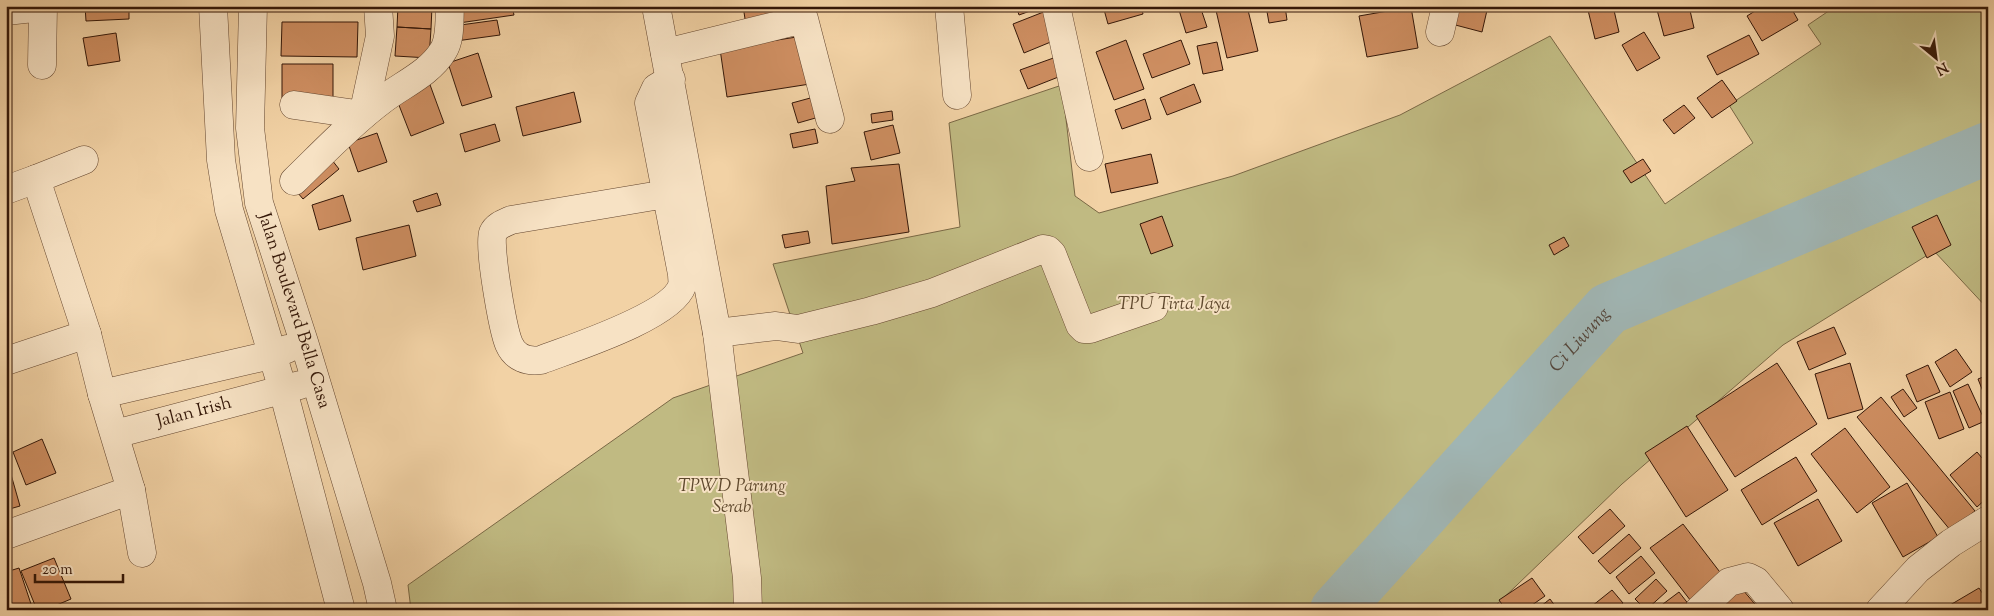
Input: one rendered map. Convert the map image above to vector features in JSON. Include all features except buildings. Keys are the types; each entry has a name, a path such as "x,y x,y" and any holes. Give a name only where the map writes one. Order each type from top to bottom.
{"street":[{"path":"8,9 43,6 42,65"},
{"name":"Jalan Boulevard Bella Casa","path":"213,6 221,160 229,210 283,390 341,610"},
{"name":"Jalan Boulevard Bella Casa","path":"254,6 250,128 259,203 304,342 377,583 383,610"},
{"path":"363,115 380,36 378,6"},
{"path":"294,181 342,133 363,115 422,73 436,60 444,50 448,36 450,6"},
{"path":"656,6 717,333 747,578 748,610"},
{"path":"948,6 957,95"},
{"path":"1056,6 1089,156"},
{"path":"1440,32 1446,6"},
{"path":"665,53 802,13 830,120"},
{"path":"666,194 511,220 496,228 491,241 495,275 510,345 518,355 526,361 541,360 642,320 663,308 674,298 682,285 682,274 649,103 656,88 671,79"},
{"path":"294,106 363,115"},
{"path":"6,190 84,160"},
{"path":"36,180 87,334 102,394 131,490 142,553"},
{"path":"717,333 776,326 798,329 862,314 932,293 1043,249 1048,250 1052,254 1080,325 1084,329 1090,329 1154,307"},
{"path":"6,361 87,334"},
{"path":"102,394 271,355 304,342"},
{"name":"Jalan Irish","path":"115,434 315,380"},
{"path":"6,535 131,490"},
{"path":"1880,610 1918,569 1951,544 1988,520"},
{"path":"1699,610 1729,582 1748,576 1756,581 1780,610"}],"green space":[{"path":"1836,6 1988,6 1988,309 1934,251 1783,345 1622,484 1491,610 411,610 408,585 673,398 803,353 773,264 960,227 949,123 1062,85 1075,196 1099,213 1233,176 1400,115 1550,36 1665,204 1753,143 1729,105 1821,44 1808,25"}],"waterway":[{"name":"Ci Liwung","path":"1336,610 1608,309 1988,148"}],"park label":[{"name":"TPU Tirta Jaya","path":"1174,305"},
{"name":"TPWD Parung Serab","path":"732,497"}]}
